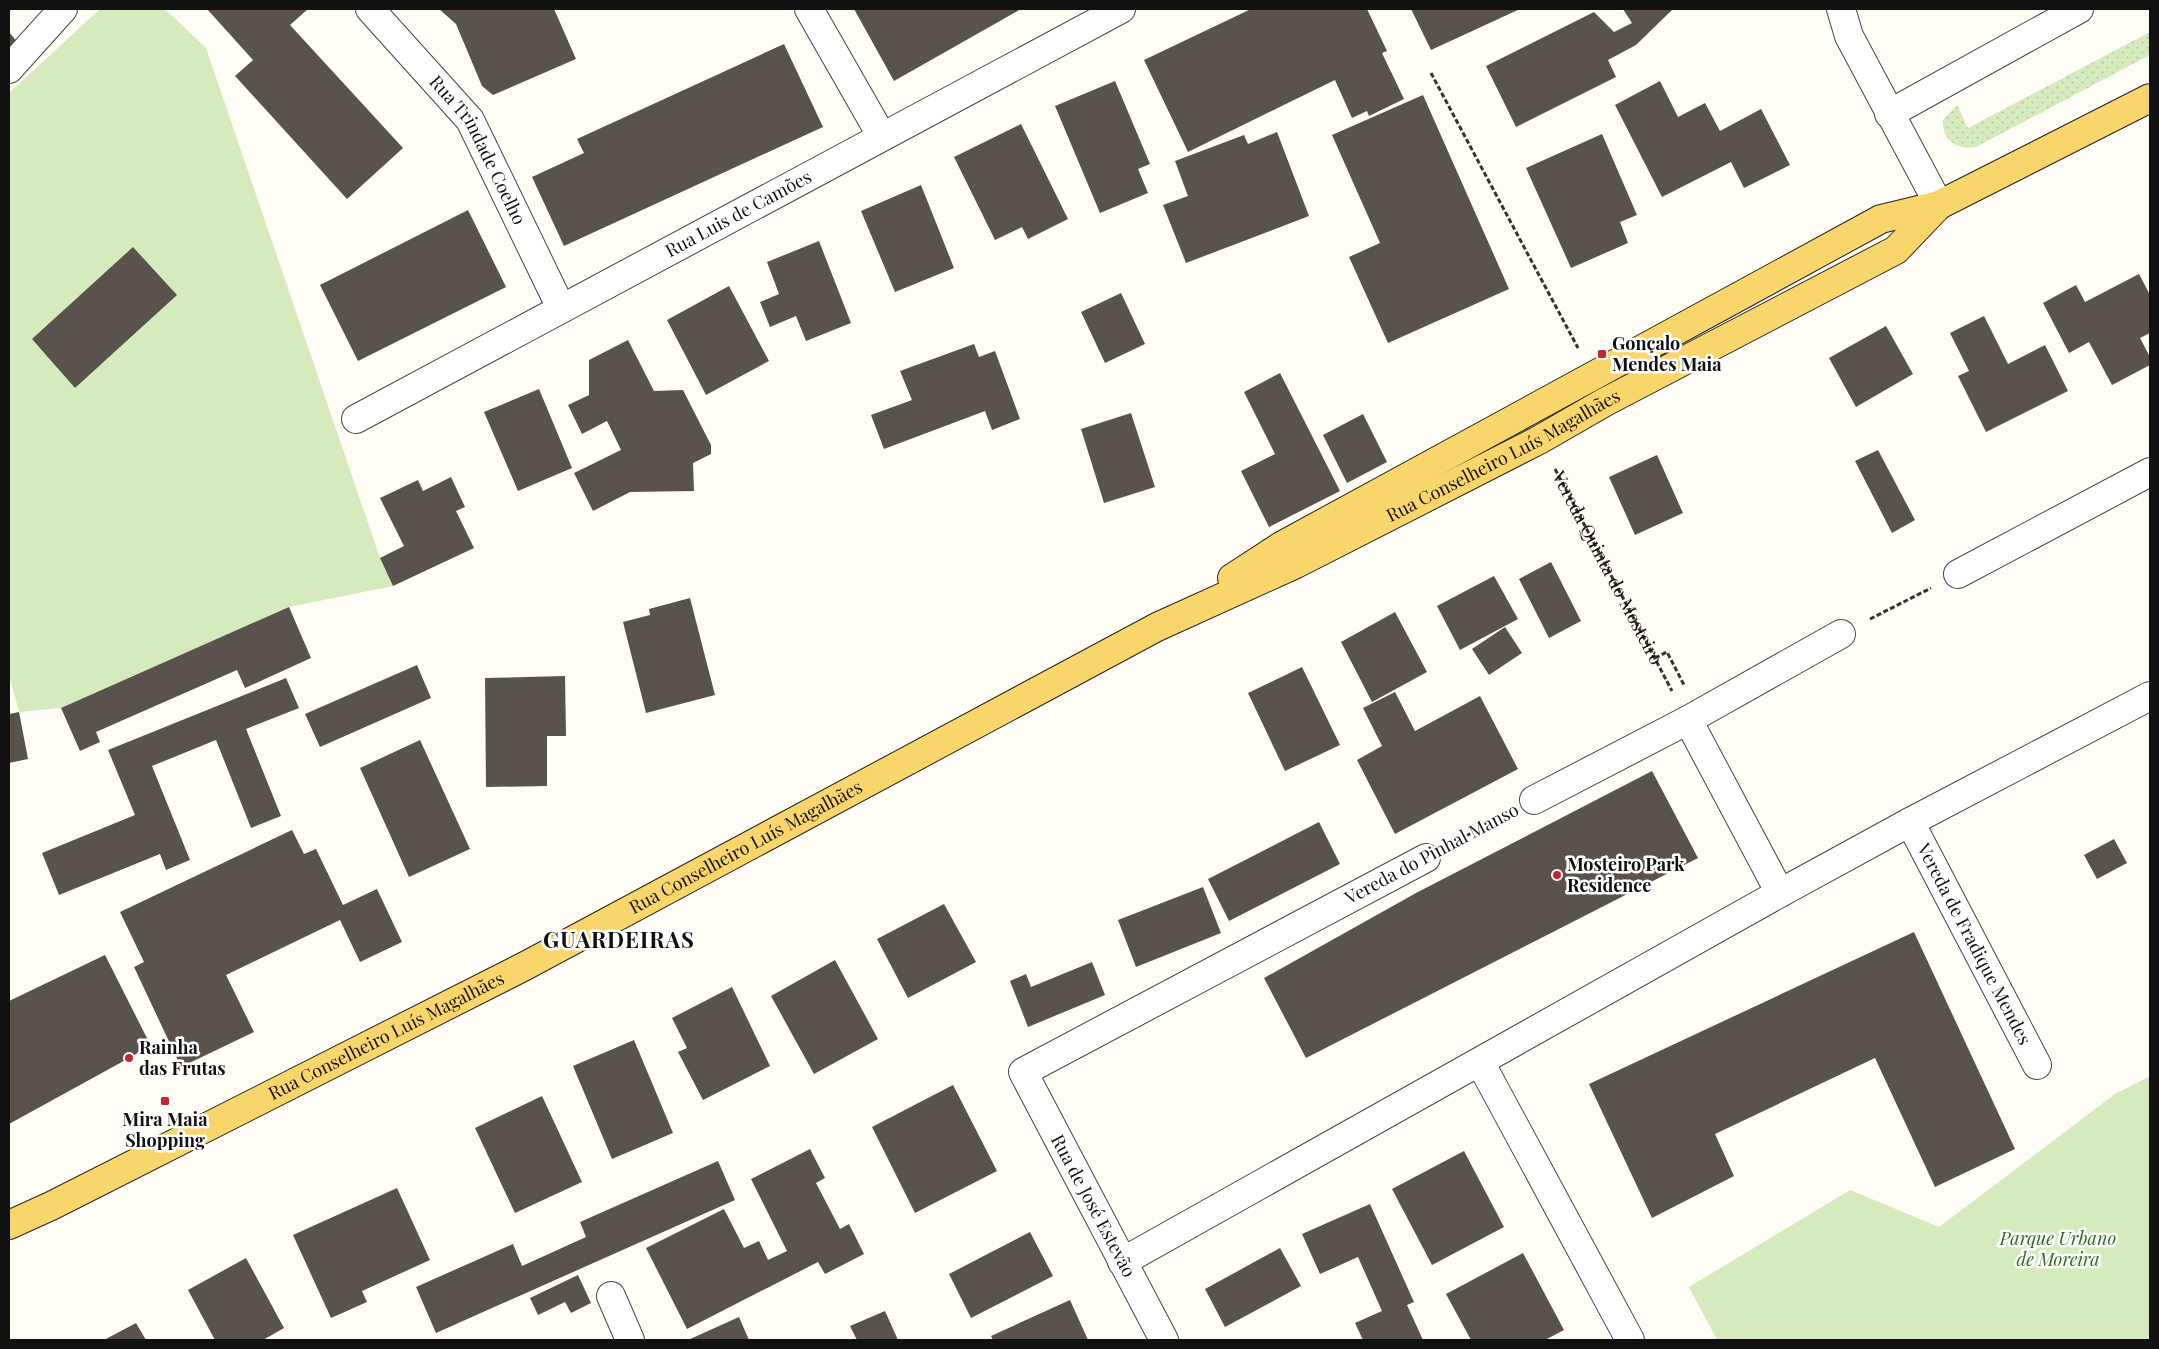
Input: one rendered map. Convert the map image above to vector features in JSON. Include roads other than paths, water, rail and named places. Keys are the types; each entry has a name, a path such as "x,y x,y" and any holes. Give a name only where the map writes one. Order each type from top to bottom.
{"main road":[{"name":"Rua Conselheiro Luís Magalhães","path":"1157,627 1281,546 1881,220 1939,205 2150,98"},
{"name":"Rua Conselheiro Luís Magalhães","path":"9,1225 60,1202 525,966 1157,627 1296,564 1539,440 1605,402 1896,250 1939,205"}],"street":[{"path":"9,69 64,9"},
{"name":"Rua Trindade Coelho","path":"370,9 470,120 561,308"},
{"path":"809,9 882,135"},
{"path":"1841,9 1849,36 1939,205"},
{"path":"1889,114 2079,9"},
{"name":"Rua Luis de Camões","path":"356,419 882,135 1103,13"},
{"path":"1958,574 2150,472"},
{"name":"Vereda do Pinhal Manso","path":"1534,800 1682,709 1841,634"},
{"path":"1122,1262 1910,822 2150,696"},
{"path":"1682,709 1780,894"},
{"name":"Vereda de Fradique Mendes","path":"1910,822 2037,1065"},
{"name":"Vereda do Pinhal Manso","path":"1023,1072 1426,858"},
{"path":"1480,1062 1630,1340"},
{"name":"Rua de José Estevão","path":"1023,1072 1164,1340"},
{"path":"611,1296 630,1340"}],"place":[{"name":"Gonçalo Mendes Maia","path":"1602,354"},
{"name":"Mosteiro Park Residence","path":"1557,875"},
{"name":"Rainha das Frutas","path":"129,1058"},
{"name":"Mira Maia Shopping","path":"165,1101"}],"district":[{"name":"GUARDEIRAS","path":"619,940"}],"park label":[{"name":"Parque Urbano de Moreira","path":"2058,1249"}]}
